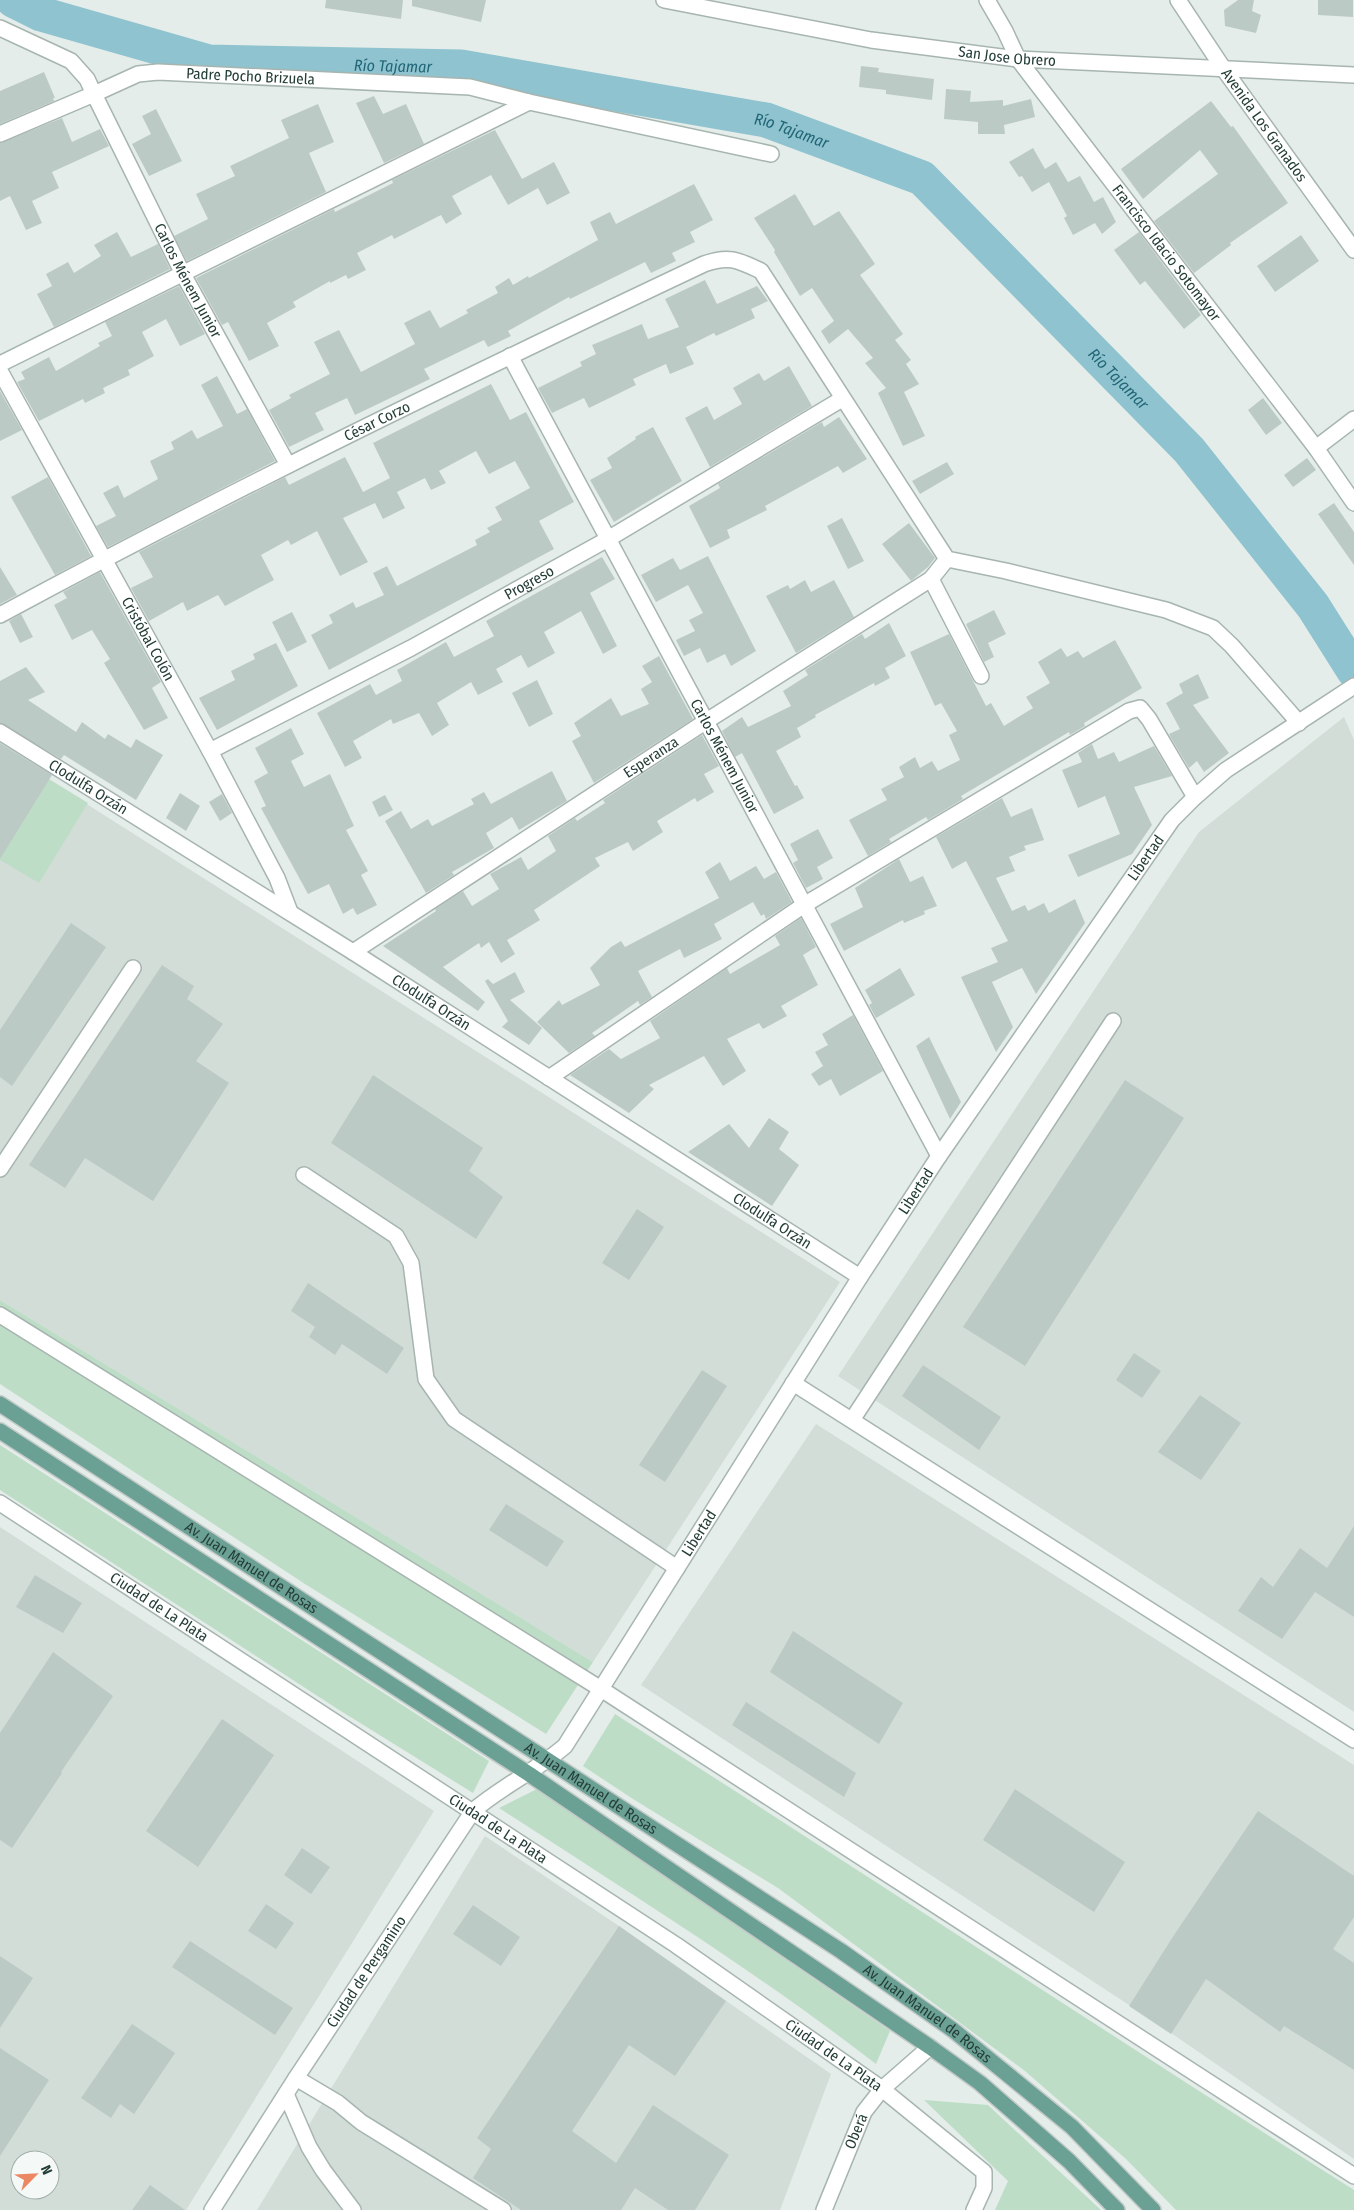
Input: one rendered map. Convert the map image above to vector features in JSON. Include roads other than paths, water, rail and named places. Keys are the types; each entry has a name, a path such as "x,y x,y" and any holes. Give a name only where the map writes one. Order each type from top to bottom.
{"main road":[{"name":"Av. Juan Manuel de Rosas","path":"0,1404 841,1951 953,2030 1072,2127 1153,2210"},
{"name":"Av. Juan Manuel de Rosas","path":"0,1431 529,1774 930,2047 980,2083 1069,2161 1117,2210"}],"street":[{"name":"San Jose Obrero","path":"664,0 871,40 1018,59 1354,75"},
{"name":"Francisco Idacio Sotomayor","path":"987,0 1005,31 1018,59 1316,448 1354,503"},
{"name":"Avenida Los Granados","path":"1178,0 1223,68 1354,250"},
{"path":"0,28 71,61 87,79 94,94"},
{"name":"Padre Pocho Brizuela","path":"0,134 138,74 158,72 470,87 529,102 771,154"},
{"name":"Carlos Ménem Junior","path":"94,94 183,274 288,465"},
{"path":"0,364 529,102"},
{"name":"César Corzo","path":"0,615 103,559 288,465 510,356 718,259 736,259 761,271 842,399"},
{"name":"Carlos Ménem Junior","path":"510,356 939,1156"},
{"name":"Cristóbal Colón","path":"0,370 210,751 277,878 290,912"},
{"path":"842,399 947,559 1006,571 1166,610 1213,628 1232,646 1299,723"},
{"name":"Progreso","path":"210,751 410,648 608,539 842,399"},
{"path":"1316,448 1354,419"},
{"name":"Esperanza","path":"353,952 705,722 931,579 947,559"},
{"path":"931,579 980,676"},
{"name":"Libertad","path":"548,1761 565,1746 860,1277 939,1156 1172,820 1226,770 1354,686"},
{"path":"549,1078 804,905 1129,711 1140,708 1149,719 1195,797"},
{"name":"Clodulfa Orzán","path":"0,732 290,912 860,1277"},
{"path":"0,1170 133,968"},
{"path":"852,1420 1113,1021"},
{"path":"304,1175 396,1236 411,1263 426,1379 454,1419 677,1568"},
{"path":"0,1315 601,1689 1354,2176"},
{"path":"793,1383 1354,1740"},
{"name":"Ciudad de La Plata","path":"0,1503 676,1945 882,2089 984,2172 984,2188 974,2210"},
{"name":"Ciudad de Pergamino","path":"212,2210 296,2078 473,1811 490,1796 548,1761"},
{"name":"Oberá","path":"824,2210 864,2112 882,2089 930,2047"},
{"path":"296,2078 338,2103 361,2122 503,2210"},
{"path":"286,2094 309,2146 323,2170 353,2210"}],"waterway":[{"name":"Río Tajamar","path":"13,0 41,14 209,62 461,67 766,120 922,178 1189,450 1313,606 1354,671"}]}
